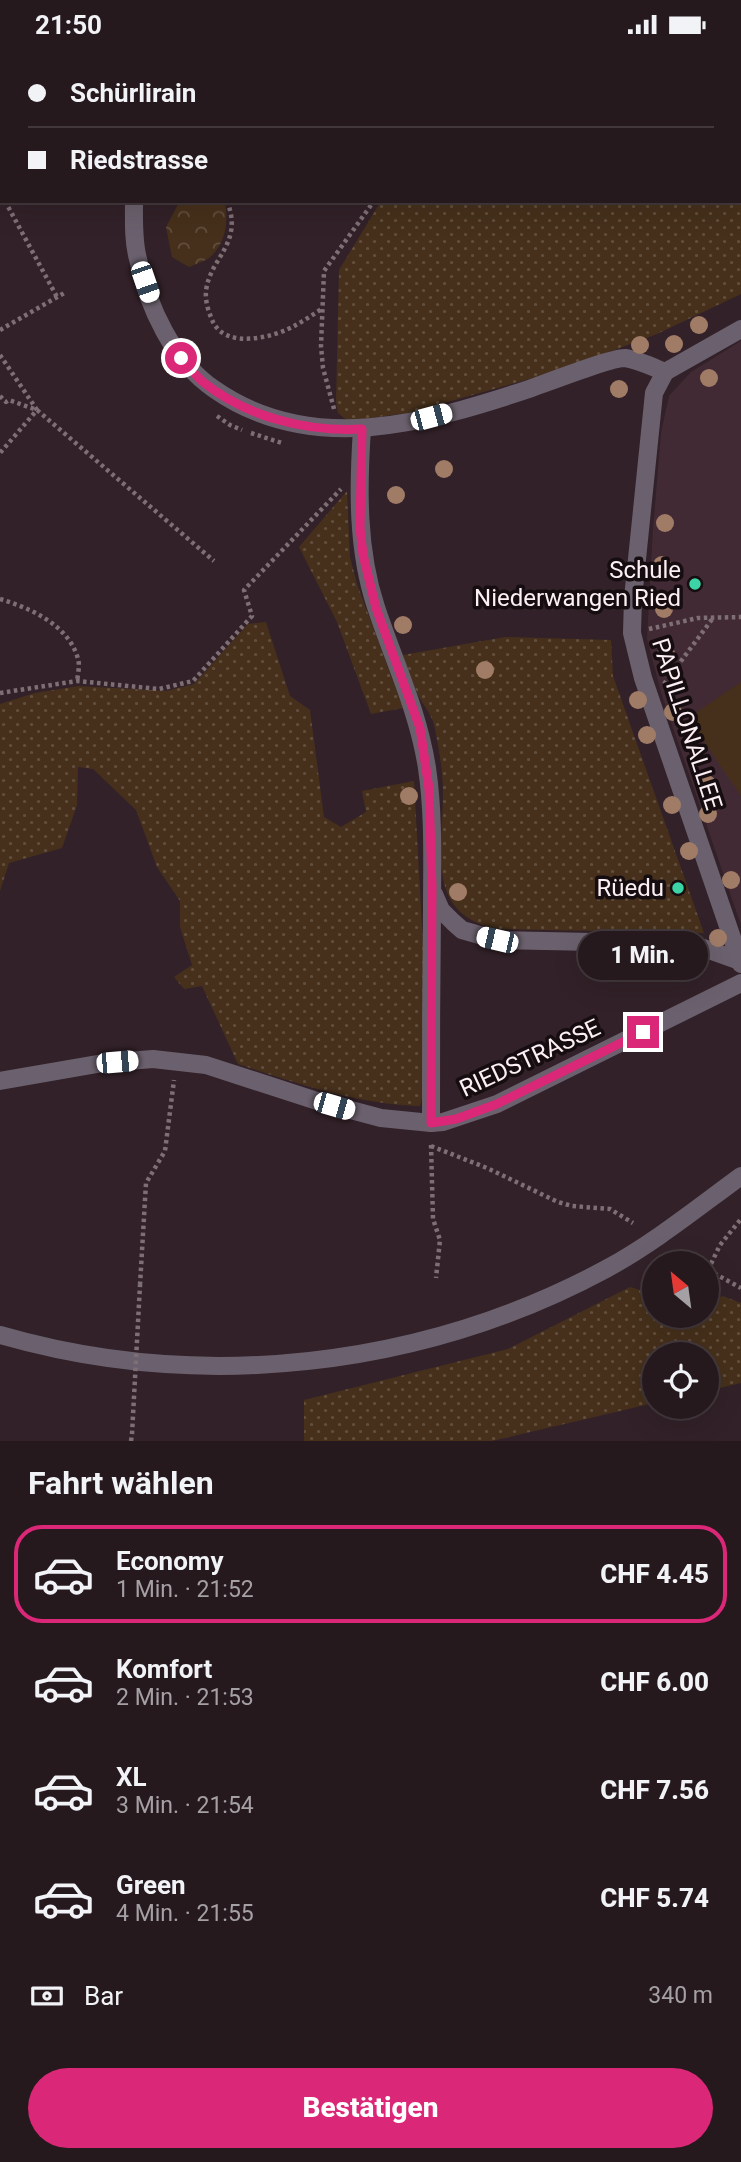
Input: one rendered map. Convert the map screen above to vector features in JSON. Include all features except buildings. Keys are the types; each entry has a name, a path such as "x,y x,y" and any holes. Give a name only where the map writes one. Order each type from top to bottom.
{"street":[{"path":"134,203 138,259 161,328 181,358 201,380 229,399 258,413 314,428 362,429 431,417 623,358 665,372 741,328"},
{"name":"PAPILLONALLEE","path":"665,372 654,393 633,598 632,633 650,701 740,963"},
{"path":"362,429 360,528 363,555 376,608 420,728 430,798 431,1123"},
{"path":"432,887 437,904 446,917 462,930 478,936 497,940 692,944 740,963"},
{"name":"RIEDSTRASSE","path":"0,1081 103,1063 153,1059 176,1061 206,1065 352,1111 381,1118 431,1123 456,1119 497,1104 741,983"},
{"path":"0,1335 105,1357 190,1365 301,1363 373,1352 460,1331 571,1287 652,1241 741,1176"}],"path":[{"path":"6,203 57,297"},
{"path":"228,203 231,239 206,290 208,311 216,329 233,338 265,337 294,327 323,308"},
{"path":"339,430 323,368 321,346 324,271 373,203"},
{"path":"0,330 66,292"},
{"path":"0,355 37,410 214,561"},
{"path":"0,396 6,402 9,400 37,410"},
{"path":"0,453 37,410"},
{"path":"0,693 77,681 159,689 193,681 252,616 244,590 319,512"},
{"path":"0,599 46,618 72,643 79,661 77,681"},
{"path":"650,701 714,617"},
{"path":"632,633 698,618 741,617"},
{"path":"131,1441 146,1184 165,1151 176,1061"},
{"path":"431,1123 433,1219 440,1240 436,1278"},
{"path":"431,1146 487,1168 558,1202 610,1209 634,1223"},
{"path":"717,1251 741,1219"},
{"path":"719,1276 741,1288"}],"shaded area":[{"name":"Schule Niederwangen Ried","path":"741,341 741,925 662,696 647,639 661,433 669,396 691,372"}],"green space":[{"path":"179,203 225,203 225,232 219,247 209,258 189,267 172,257 166,227"},
{"path":"380,203 741,203 741,294 657,334 558,371 408,413 348,421 338,413 339,270"},
{"path":"347,491 350,557 357,584 403,708 371,714 337,622 299,547"},
{"path":"266,622 290,696 310,710 324,817 341,827 366,812 362,791 414,781 424,963 425,1085 420,1106 350,1097 305,1086 238,1064 202,986 184,989 174,977 192,965 180,927 180,901 157,867 136,810 93,769 78,767 77,805 62,848 9,863 0,891 0,704 35,693 79,686 166,691 194,684 248,624"},
{"path":"505,637 611,640 613,676 704,933 499,929 475,922 459,910 448,895 441,857 443,785 436,737 432,719 418,695 403,655"},
{"path":"741,682 741,796 688,718"},
{"path":"630,1287 642,1290 642,1328 719,1328 719,1298 723,1296 741,1303 741,1383 719,1388 719,1342 642,1342 642,1406 492,1441 304,1441 304,1400 508,1349"}],"place":[{"name":"Schule Niederwangen Ried","path":"695,584"},
{"name":"Rüedu","path":"678,888"}],"route":[{"path":"181,358 201,380 229,399 258,413 314,428 362,429 360,528 363,555 376,608 420,728 428,771 432,887 431,1123 456,1119 497,1104 643,1032"}]}
